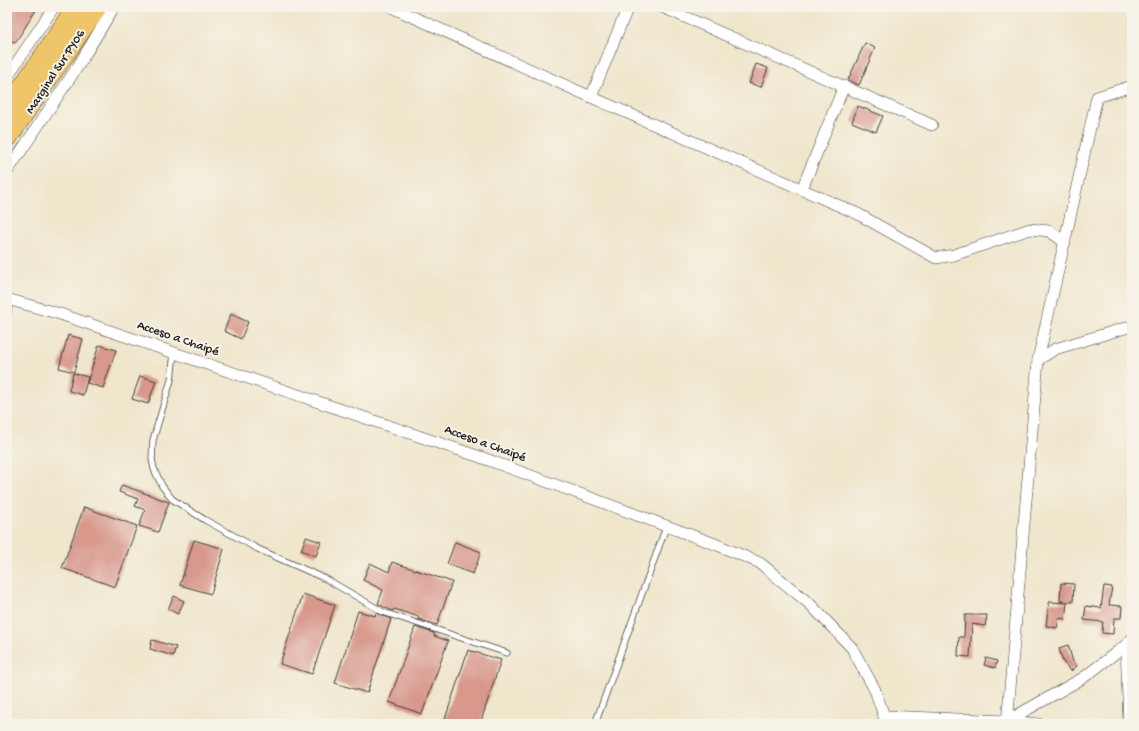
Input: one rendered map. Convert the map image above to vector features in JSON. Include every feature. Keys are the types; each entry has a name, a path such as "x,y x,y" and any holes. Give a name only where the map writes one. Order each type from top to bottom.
{"highway":[{"path":"7,111 59,36 77,7"},
{"path":"7,137 96,7"}],"street":[{"path":"7,77 54,7"},
{"name":"Marginal Sur PY06","path":"7,172 78,66 114,7"},
{"path":"391,7 858,214 936,258 954,255 1030,229 1049,231 1065,242"},
{"path":"590,96 628,7"},
{"path":"662,7 932,125"},
{"path":"802,189 844,86"},
{"path":"1007,723 1038,360 1097,97 1132,86"},
{"name":"Acceso a Chaipé","path":"9,299 60,314 174,352 483,458 715,544 760,563 811,605 852,648 875,690 884,720"},
{"path":"1038,360 1055,349 1132,326"},
{"path":"1007,723 1083,678 1129,642"},
{"path":"1129,642 1129,724"},
{"path":"884,720 1039,724"}],"lane":[{"path":"7,318 9,299"},
{"path":"174,352 171,380 153,440 152,450 154,469 157,478 172,499 231,535 271,555 326,579 383,612 507,653"},
{"path":"595,724 666,527"}],"building":[{"path":"7,7 38,7 15,43 7,38"},
{"path":"865,43 875,48 859,85 848,80"},
{"path":"756,64 768,68 761,87 749,83"},
{"path":"858,106 883,116 876,132 852,122"},
{"path":"231,314 248,322 241,339 224,331"},
{"path":"68,335 83,339 74,372 59,368"},
{"path":"99,345 116,350 103,388 87,383"},
{"path":"73,373 88,377 83,395 69,391"},
{"path":"140,376 156,381 148,404 132,399"},
{"path":"122,485 169,502 158,532 139,526 145,510 135,506 138,499 119,492"},
{"path":"84,507 137,526 115,587 62,568"},
{"path":"306,537 321,542 316,556 301,550"},
{"path":"194,540 224,549 211,594 180,585"},
{"path":"455,542 481,552 473,574 447,564"},
{"path":"392,562 452,582 437,625 418,619 419,617 394,609 393,611 378,604 383,590 363,580 370,563 389,572"},
{"path":"1061,583 1074,584 1073,602 1060,601"},
{"path":"1104,586 1112,587 1109,605 1122,606 1121,618 1114,618 1113,634 1102,633 1103,622 1084,620 1086,606 1101,608"},
{"path":"303,594 335,605 312,674 280,664"},
{"path":"174,596 184,601 178,614 168,609"},
{"path":"1049,602 1067,603 1065,619 1059,618 1057,628 1046,626"},
{"path":"358,611 375,616 376,613 391,619 367,693 335,683"},
{"path":"965,615 987,615 985,626 972,624 970,657 958,656 959,637 964,637"},
{"path":"415,627 434,633 434,636 448,641 422,714 389,702"},
{"path":"152,640 176,647 173,656 150,649"},
{"path":"1068,645 1073,662 1077,666 1071,671 1063,662 1059,648"},
{"path":"468,650 501,660 480,724 450,724 444,722"},
{"path":"986,658 997,661 995,668 984,665"}]}
